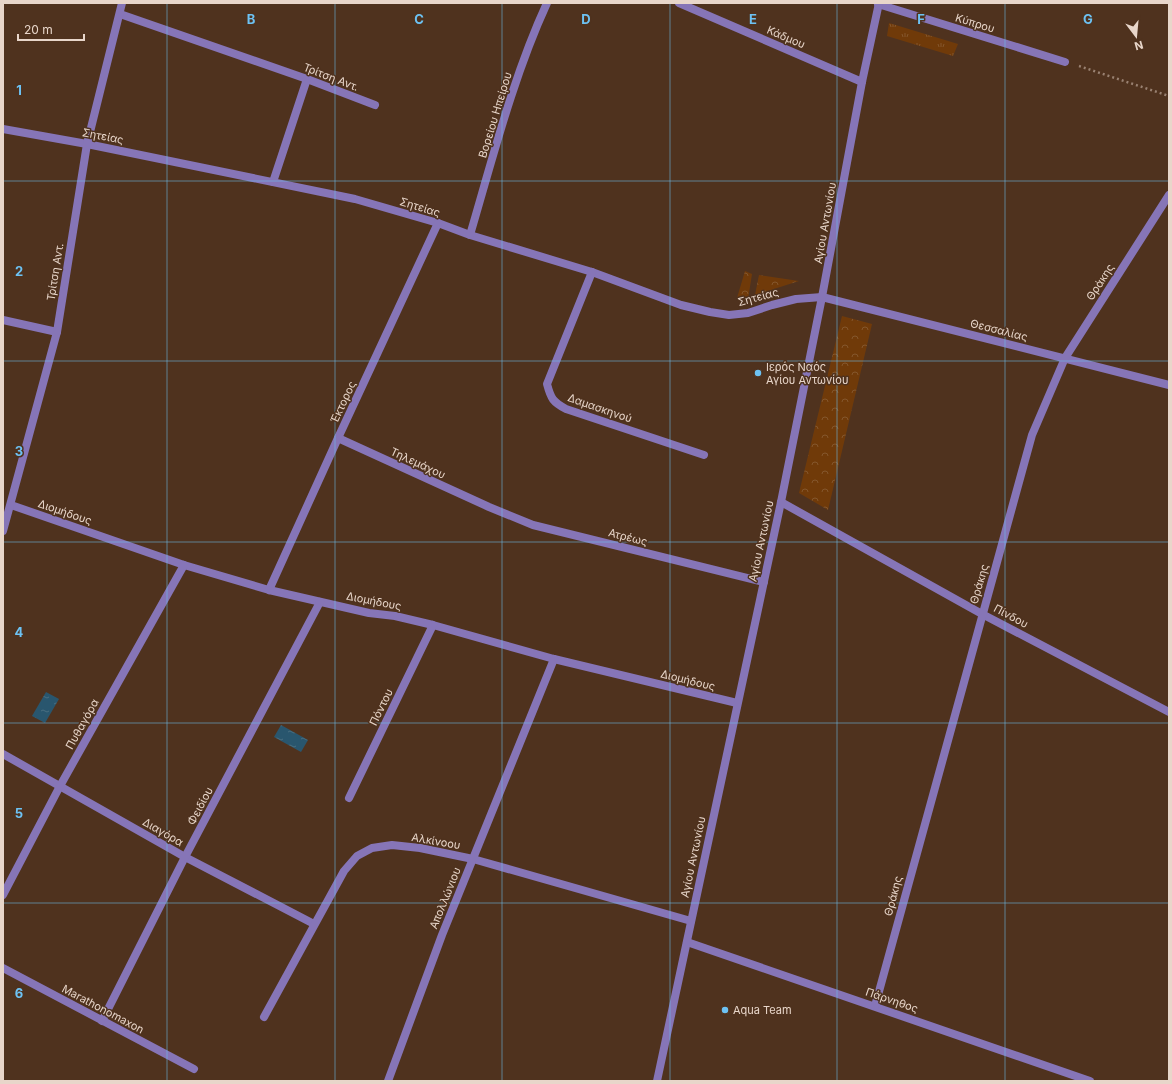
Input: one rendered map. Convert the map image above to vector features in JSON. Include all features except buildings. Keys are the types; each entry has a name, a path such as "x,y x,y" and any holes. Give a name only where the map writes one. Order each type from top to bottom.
{"street":[{"name":"Τρίτση Αντ.","path":"3,531 57,332 87,144 122,3"},
{"name":"Βορείου Ηπείρου","path":"470,235 513,92 533,32 547,3"},
{"name":"Κάδμου","path":"679,3 862,82"},
{"name":"Αγίου Αντωνίου","path":"657,1081 781,502 878,4"},
{"name":"Κύπρου","path":"878,4 1065,62"},
{"name":"Τρίτση Αντ.","path":"120,14 307,79 375,105"},
{"path":"273,182 307,79"},
{"name":"Σητείας","path":"3,129 87,144 355,199 592,272 680,304 710,312 730,315 748,313 796,299 822,297"},
{"name":"Θράκης","path":"875,1006 1032,435 1065,358 1169,195"},
{"name":"Έκτορος","path":"269,590 438,224"},
{"name":"Δαμασκηνού","path":"592,272 548,384 550,396 556,404 566,409 704,455"},
{"name":"Θεσσαλίας","path":"822,297 1169,385"},
{"path":"3,320 57,332"},
{"name":"Τηλεμάχου","path":"338,438 489,507"},
{"name":"Πίνδου","path":"781,502 982,614 1169,712"},
{"name":"Διομήδους","path":"11,505 184,565 269,590 369,613 395,616 433,625 554,659 737,703"},
{"name":"Ατρέως","path":"489,507 533,525 764,582"},
{"name":"Πυθαγόρα","path":"3,895 60,786 184,565"},
{"name":"Φειδίου","path":"102,1021 185,857 320,602"},
{"name":"Πόντου","path":"349,798 433,625"},
{"name":"Απολλώνιου","path":"388,1081 442,935 554,659"},
{"name":"Διαγόρα","path":"3,754 185,857 314,924"},
{"name":"Αλκίνοου","path":"264,1016 344,871 357,856 372,848 392,845 420,848 473,859 691,921"},
{"name":"Πάρνηθος","path":"687,942 1090,1081"},
{"name":"Marathonomaxon","path":"3,968 194,1069"}],"path":[{"path":"1065,62 1091,69 1169,96"}],"green space":[{"path":"889,23 958,44 953,56 887,36"},
{"path":"745,271 752,274 748,299 737,298"},
{"path":"759,275 799,281 755,295"},
{"path":"842,316 872,324 828,510 799,493"}],"water":[{"path":"46,692 59,699 45,723 32,716"},
{"path":"281,725 308,740 301,752 274,737"}],"place":[{"name":"Ιερός Ναός Αγίου Αντωνίου","path":"758,373"},
{"name":"Aqua Team","path":"725,1010"}]}
